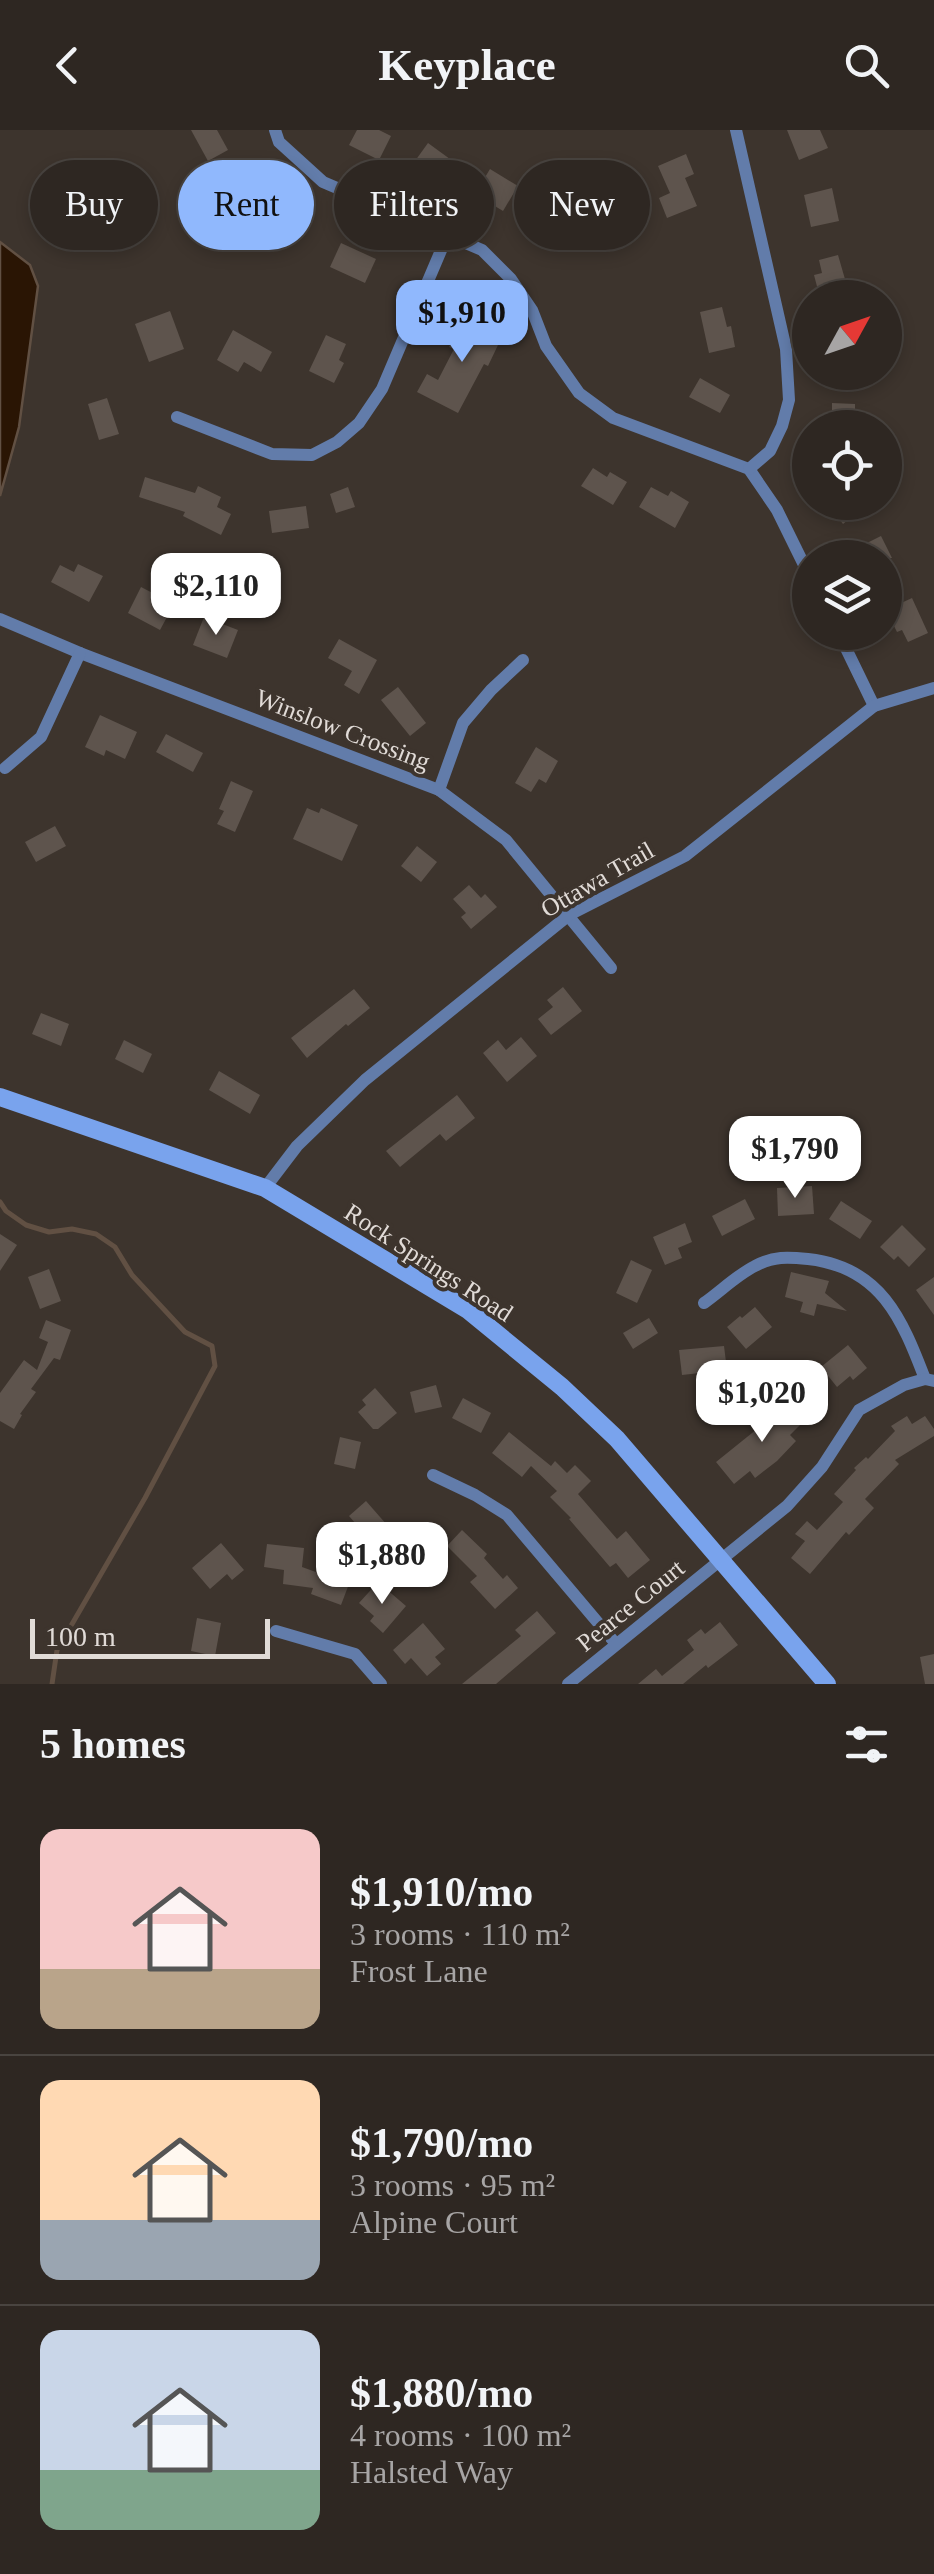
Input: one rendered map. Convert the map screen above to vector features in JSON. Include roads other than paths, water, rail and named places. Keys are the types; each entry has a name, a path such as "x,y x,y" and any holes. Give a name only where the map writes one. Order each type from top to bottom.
{"street":[{"path":"275,130 278,142 322,182 334,187"},
{"path":"736,130 786,349 789,400 770,451 748,469"},
{"path":"177,417 272,454 312,455 337,442 359,422 382,389 441,250"},
{"path":"482,250 511,279 532,310 546,346 578,393 613,418 748,469 792,542"},
{"name":"Winslow Crossing","path":"0,619 439,790 506,840 610,968"},
{"path":"847,650 874,706"},
{"path":"5,768 41,736 80,652"},
{"path":"439,790 463,723 490,690 523,660"},
{"name":"Ottawa Trail","path":"266,1188 296,1146 365,1080 569,915 685,856 874,706 934,688"},
{"name":"Rock Springs Road","path":"0,1097 266,1188 468,1310 562,1387 617,1439 827,1684"},
{"path":"704,1303 754,1266 782,1256 829,1261 851,1270 876,1289 904,1324 930,1380"},
{"name":"Pearce Court","path":"568,1684 787,1506 822,1467 860,1410 904,1385 930,1380"},
{"path":"433,1474 507,1515 616,1644"},
{"path":"276,1631 355,1654 381,1684"}],"waterway":[{"path":"0,1202 26,1225 49,1232 72,1229 96,1234 115,1247 132,1275 185,1332 212,1346 215,1366 145,1498 57,1650 52,1684"}]}
